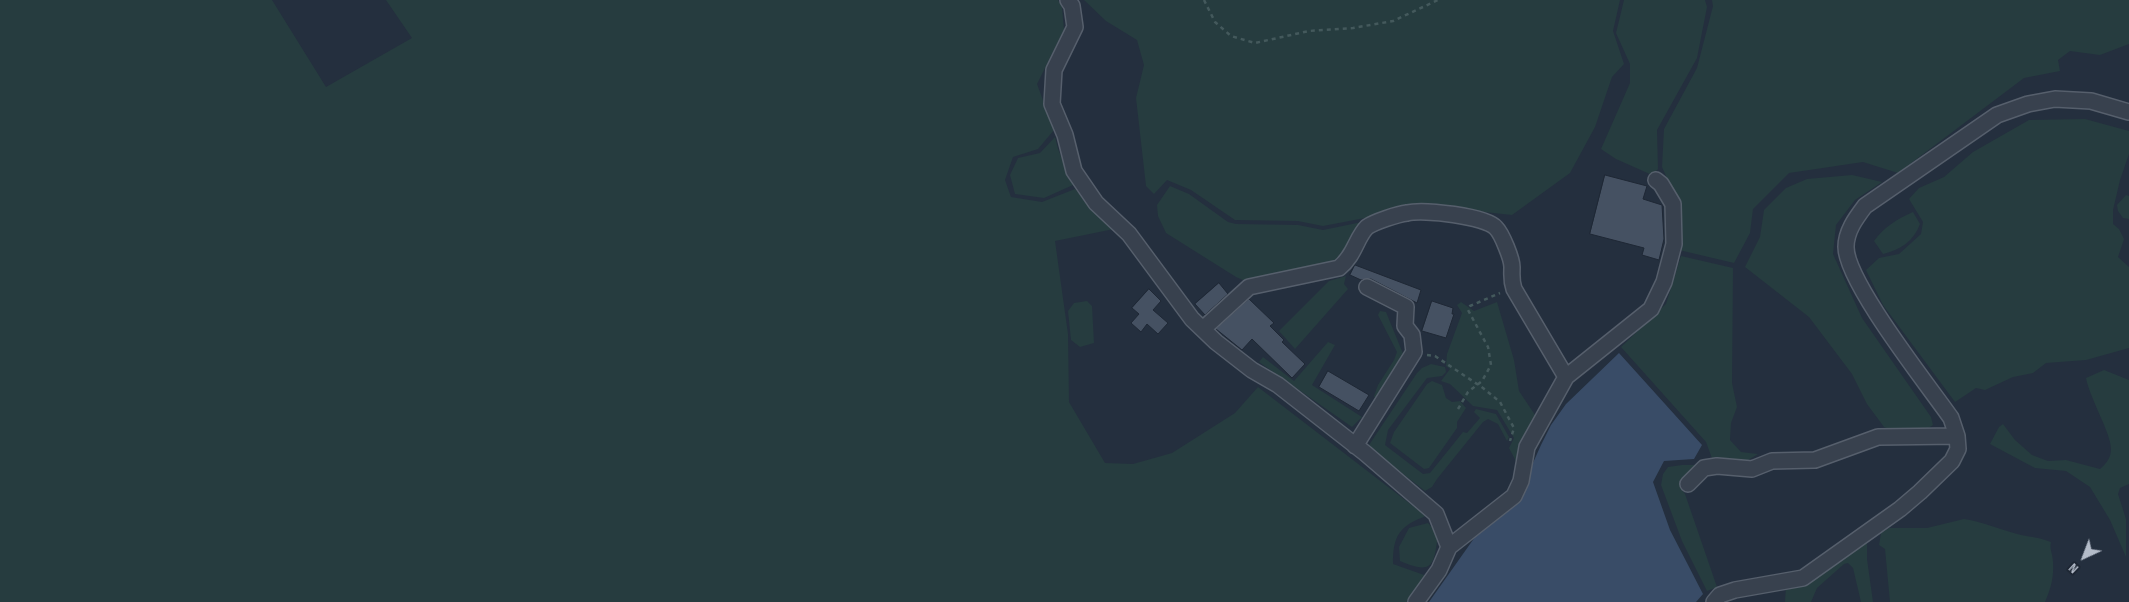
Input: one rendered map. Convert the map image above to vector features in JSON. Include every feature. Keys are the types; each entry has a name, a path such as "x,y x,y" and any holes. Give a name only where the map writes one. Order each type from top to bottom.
{"street":[{"path":"1068,0 1072,6 1075,28 1054,70 1052,104 1065,135 1074,171 1096,202 1128,234 1192,319 1216,342 1252,370 1278,385 1436,514 1449,547"},
{"path":"1714,602 1720,595 1735,590 1803,578 1920,492 1952,460 1958,449 1957,436 1951,418 1873,307 1852,270 1846,247 1852,222 1865,206 1997,115 2028,104 2055,99 2091,101 2129,112"},
{"path":"1416,602 1439,570 1449,547 1514,496 1521,480 1527,447 1566,377 1651,309 1664,282 1674,244 1673,204 1661,184 1656,180"},
{"path":"1203,330 1249,287 1339,268 1348,261 1367,228 1408,212 1448,214 1490,222 1500,234 1512,265 1510,279 1514,289 1566,377"},
{"path":"1355,446 1414,352 1412,335 1405,326 1406,307 1367,287"},
{"path":"1688,484 1704,468 1717,466 1752,469 1772,461 1816,460 1878,437 1957,436"}],"path":[{"path":"1204,0 1216,22 1232,36 1255,43 1309,31 1352,28 1393,21 1438,0"},
{"path":"1458,409 1468,392 1482,381 1490,365 1488,347 1468,310 1470,306 1514,289"},
{"path":"1414,352 1435,356 1500,402 1514,428 1510,441"}],"green space":[{"path":"0,0 272,0 326,87 412,38 386,0 1058,0 1062,7 1064,30 1037,84 1054,130 1038,149 1013,157 1005,180 1011,197 1042,202 1075,189 1114,229 1055,241 1068,334 1069,402 1105,463 1133,464 1172,453 1235,413 1258,387 1426,516 1409,524 1399,533 1394,546 1393,564 1427,576 1408,602 0,602"},
{"path":"1084,0 1620,0 1613,31 1624,64 1612,77 1595,127 1570,173 1512,215 1466,210 1412,209 1323,226 1298,221 1235,220 1191,190 1167,180 1154,194 1146,186 1136,98 1144,65 1137,40 1106,21"},
{"path":"1624,0 1705,0 1707,7 1697,58 1657,130 1658,169 1652,175 1616,159 1601,149 1630,83 1630,64 1616,33"},
{"path":"1712,0 2129,0 2129,44 2100,55 2070,51 2058,60 2060,71 2024,78 1898,173 1863,162 1789,173 1753,209 1750,233 1734,263 1679,250 1681,210 1662,167 1664,129 1697,68 1713,6"},
{"path":"2085,119 2129,131 2129,154 2120,180 2113,210 2113,224 2119,229 2124,239 2118,257 2129,267 2129,348 2086,360 2046,363 2033,373 2013,377 1985,390 1976,388 1955,402 1883,305 1866,270 1879,258 1899,254 1921,234 1923,222 1909,199 1919,188 1944,177 1973,152 2029,120"},
{"path":"1055,137 1073,185 1044,198 1015,194 1010,175 1018,158 1040,153"},
{"path":"1852,175 1882,182 1855,200 1836,225 1833,254 1862,318 1931,417 1933,425 1927,429 1889,429 1884,427 1867,404 1852,374 1809,317 1745,267 1760,237 1764,210 1786,188 1807,179"},
{"path":"1170,186 1189,194 1228,222 1236,224 1298,225 1323,230 1362,222 1340,261 1312,270 1245,281 1166,233 1158,216 1157,205"},
{"path":"2126,195 2129,196 2129,219 2123,218 2118,211 2117,205"},
{"path":"1913,212 1920,224 1914,235 1906,244 1883,254 1874,241 1891,224"},
{"path":"1681,256 1733,268 1732,383 1737,407 1731,423 1730,440 1741,452 1758,454 1748,460 1713,461 1706,442 1621,347 1666,304"},
{"path":"1346,276 1344,284 1348,289 1295,349 1279,331 1329,281"},
{"path":"1087,301 1092,306 1094,343 1080,347 1071,340 1068,311 1074,303"},
{"path":"1461,302 1474,311 1497,302 1514,360 1519,391 1539,421 1519,467 1509,448 1514,438 1497,410 1473,406 1450,384 1441,381 1450,369 1446,366 1447,354 1462,313 1457,305"},
{"path":"1380,311 1386,312 1404,356 1375,398 1378,385 1397,352 1378,315"},
{"path":"1328,342 1335,345 1312,385 1362,417 1352,427 1259,362 1263,357 1294,381"},
{"path":"1431,364 1445,367 1446,372 1442,376 1427,378 1388,430 1385,445 1423,474 1430,473 1463,432 1467,433 1480,418 1474,412 1476,409 1496,414 1509,437 1507,441 1498,424 1488,419 1483,422 1432,487 1425,491 1376,453 1369,445 1417,373 1422,368"},
{"path":"2104,370 2129,380 2129,484 2120,488 2118,494 2126,519 2126,557 2110,520 2090,487 2066,471 2035,468 1990,444 1999,427 2003,424 2015,440 2032,455 2048,461 2066,460 2100,469 2109,458 2111,452 2110,442 2086,378"},
{"path":"1432,381 1442,385 1446,398 1452,402 1460,401 1466,408 1457,422 1457,428 1429,468 1424,469 1390,443 1394,432 1427,384"},
{"path":"1699,465 1684,479 1682,490 1717,587 1707,591 1682,541 1661,485 1663,474 1668,467"},
{"path":"1964,519 2051,542 2053,573 2045,602 1890,602 1885,549 1879,545 1881,533 1889,528 1927,528"},
{"path":"1428,523 1438,534 1433,560 1426,567 1400,561 1399,547 1409,528"},
{"path":"1867,539 1867,559 1873,602 1861,602 1853,568 1848,563 1844,564 1817,588 1811,602 1785,602 1786,587"}],"water":[{"path":"1619,353 1702,445 1694,459 1664,461 1653,482 1670,530 1703,594 1696,602 1429,602 1475,537 1512,508 1526,490 1528,474 1541,445 1551,425 1566,404"}],"building":[{"path":"1605,175 1647,186 1643,199 1662,205 1664,239 1659,260 1642,255 1644,248 1590,234"},
{"path":"1355,265 1421,290 1417,303 1371,279 1361,280 1350,275"},
{"path":"1219,283 1228,294 1205,315 1195,304"},
{"path":"1149,289 1161,301 1153,310 1168,323 1158,334 1147,324 1141,332 1131,323 1139,314 1132,308"},
{"path":"1249,299 1274,323 1270,326 1284,340 1282,342 1305,364 1292,378 1252,339 1242,350 1216,329"},
{"path":"1432,301 1453,308 1452,314 1454,314 1446,338 1422,331"},
{"path":"1328,371 1369,395 1359,411 1319,387"}]}
